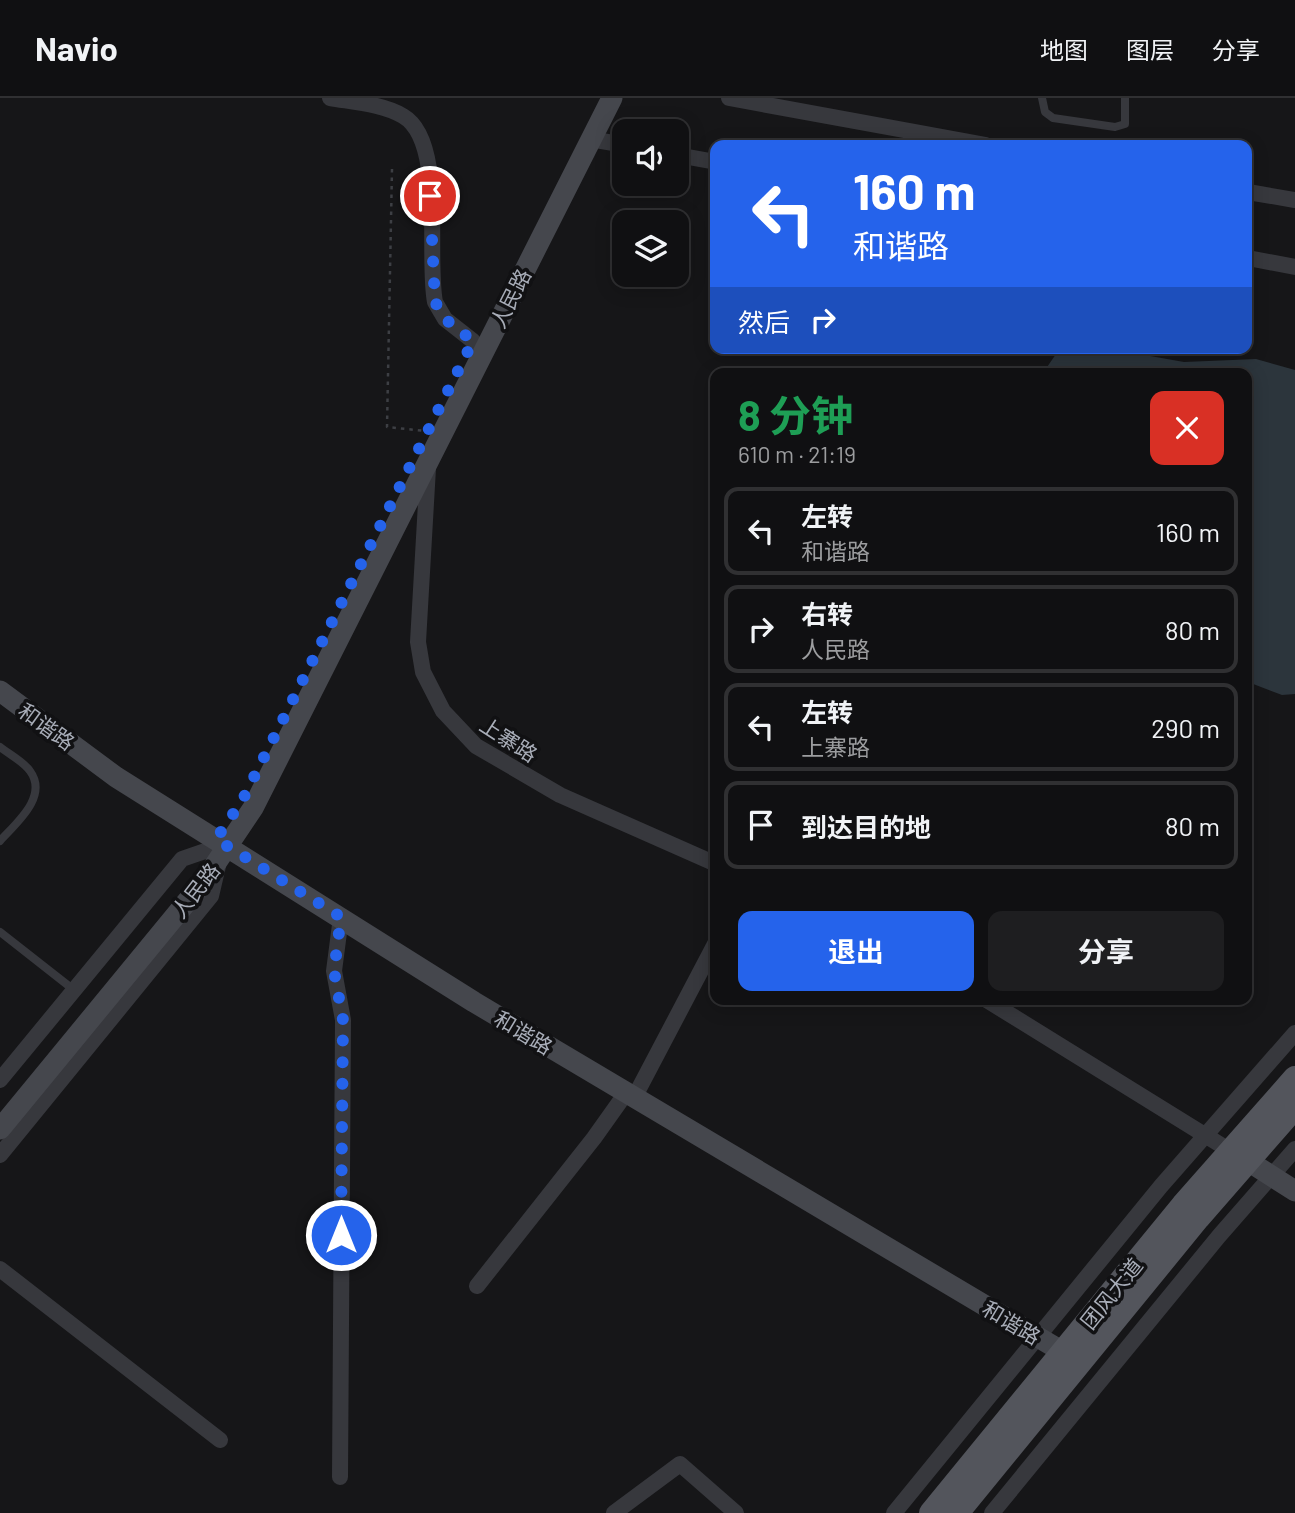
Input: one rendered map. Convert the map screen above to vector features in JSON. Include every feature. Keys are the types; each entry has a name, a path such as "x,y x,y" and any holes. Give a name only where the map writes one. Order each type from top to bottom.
{"main road":[{"name":"团风大道","path":"957,1513 1189,1228 1295,1078"},
{"name":"团风大道","path":"931,1513 1063,1352 1239,1156 1295,1108"}],"street":[{"path":"330,98 360,101 402,115 417,128 427,149 435,302 445,319 473,341"},
{"name":"人民路","path":"0,1129 204,881 218,848 596,98"},
{"name":"人民路","path":"0,1107 193,873 253,808 612,98"},
{"path":"729,98 959,140"},
{"path":"590,139 612,143"},
{"path":"689,157 710,161"},
{"path":"1252,192 1295,200"},
{"path":"1252,259 1295,267"},
{"name":"上寨路","path":"429,461 418,642 426,678 443,711 476,746 560,795 710,860"},
{"name":"和谐路","path":"0,691 218,848 341,917 474,1002 1063,1352"},
{"path":"0,1080 182,859 218,848 211,896 0,1155"},
{"path":"340,1477 343,1020 334,971 341,917"},
{"path":"477,1286 630,1095 710,953"},
{"path":"995,1005 1295,1191"},
{"path":"894,1513 1205,1135 1295,1033"},
{"path":"992,1513 1219,1236 1295,1149"},
{"path":"0,1269 220,1440"},
{"path":"614,1513 680,1464 736,1513"}],"lane":[{"path":"1042,98 1045,112 1053,118 1115,127 1125,124 1125,98"},
{"path":"0,747 30,771 35,787 33,804 0,841"},
{"path":"0,932 74,990"}],"path":[{"path":"392,169 387,427 428,431"}],"shaded area":[{"path":"1056,354 1139,354 1184,362 1256,359 1295,370 1295,694 1282,695 1252,684 1252,368 1046,368"}],"route":[{"path":"341,1235 343,1020 336,995 334,971 341,917 216,839 242,801 473,341 445,319 435,302 430,196"}]}
